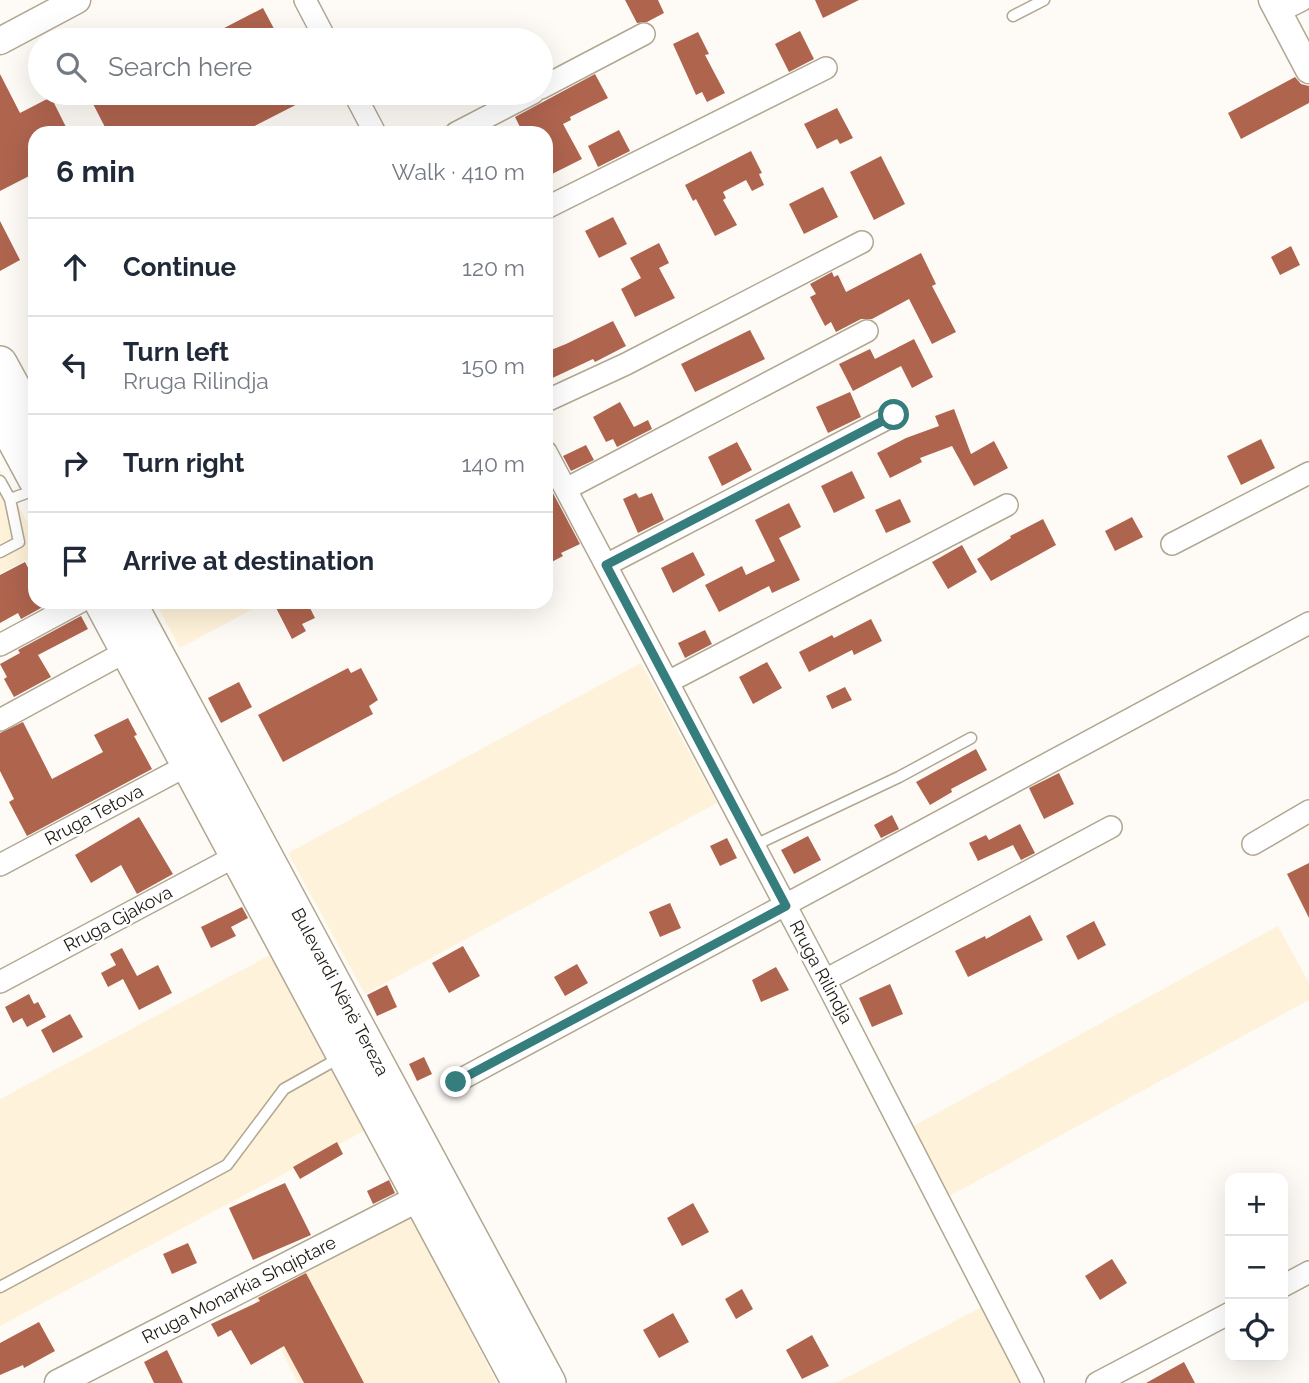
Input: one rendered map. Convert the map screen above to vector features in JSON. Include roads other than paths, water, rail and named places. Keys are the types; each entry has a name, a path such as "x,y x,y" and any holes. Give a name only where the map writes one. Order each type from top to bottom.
{"main road":[{"path":"0,363 28,414"},
{"path":"0,414 28,466"},
{"name":"Bulevardi Nënë Tereza","path":"105,609 519,1383"},
{"name":"Bulevardi Nënë Tereza","path":"133,609 549,1383"}],"street":[{"path":"0,41 77,0"},
{"path":"305,0 320,28"},
{"path":"1302,0 1275,6 1309,70"},
{"path":"553,82 645,34"},
{"path":"553,204 826,68"},
{"path":"360,105 371,126"},
{"path":"469,126 510,105"},
{"path":"553,398 626,364 862,242"},
{"path":"566,489 867,331"},
{"path":"606,565 894,415"},
{"name":"Rruga Rilindja","path":"553,465 825,980 1033,1383"},
{"path":"1172,544 1309,474"},
{"path":"668,682 1007,505"},
{"path":"0,645 67,609"},
{"path":"456,1082 1309,623"},
{"path":"0,720 127,652"},
{"name":"Rruga Tetova","path":"0,864 188,765"},
{"path":"1253,844 1309,811"},
{"path":"825,980 1111,827"},
{"name":"Rruga Gjakova","path":"0,982 236,856"},
{"name":"Rruga Monarkia Shqiptare","path":"61,1382 419,1198"},
{"path":"1288,1283 1309,1272"},
{"path":"1097,1383 1225,1316"}],"lane":[{"path":"1013,16 1044,0"},
{"path":"0,481 10,499 19,542 0,552"},
{"path":"10,499 28,492"},
{"path":"753,846 900,777 971,738"},
{"path":"0,1287 228,1165 284,1089 344,1056"}]}
